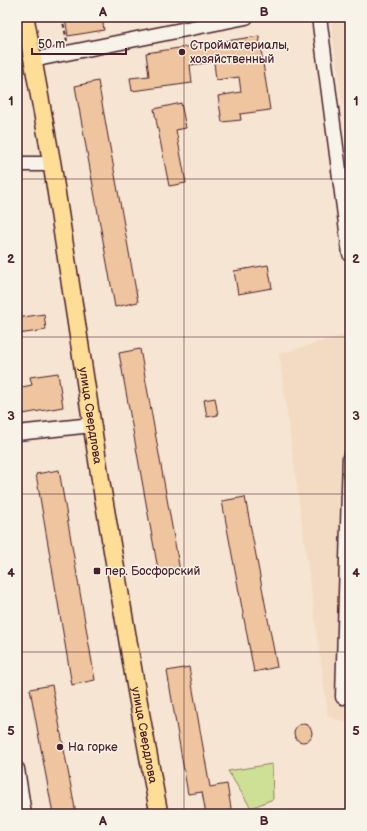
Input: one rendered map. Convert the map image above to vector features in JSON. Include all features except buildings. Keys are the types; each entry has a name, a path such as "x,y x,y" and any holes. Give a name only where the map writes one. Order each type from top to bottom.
{"main road":[{"name":"улица Свердлова","path":"25,17 52,164 92,425 137,694 159,814"}],"street":[{"path":"32,60 69,54 246,17"},
{"path":"319,17 350,254"},
{"path":"17,164 52,164"},
{"path":"17,433 92,425"},
{"path":"343,697 350,457"},
{"path":"17,769 24,814"}],"path":[{"path":"62,17 69,54"}],"shaded area":[{"path":"330,17 350,17 350,156"},
{"path":"350,333 350,724 328,716 279,354"}],"green space":[{"path":"272,764 273,799 251,808 228,771"}],"place":[{"name":"Стройматериалы, хозяйственный","path":"182,52"},
{"name":"пер. Босфорский","path":"97,571"},
{"name":"На горке","path":"60,747"}]}
